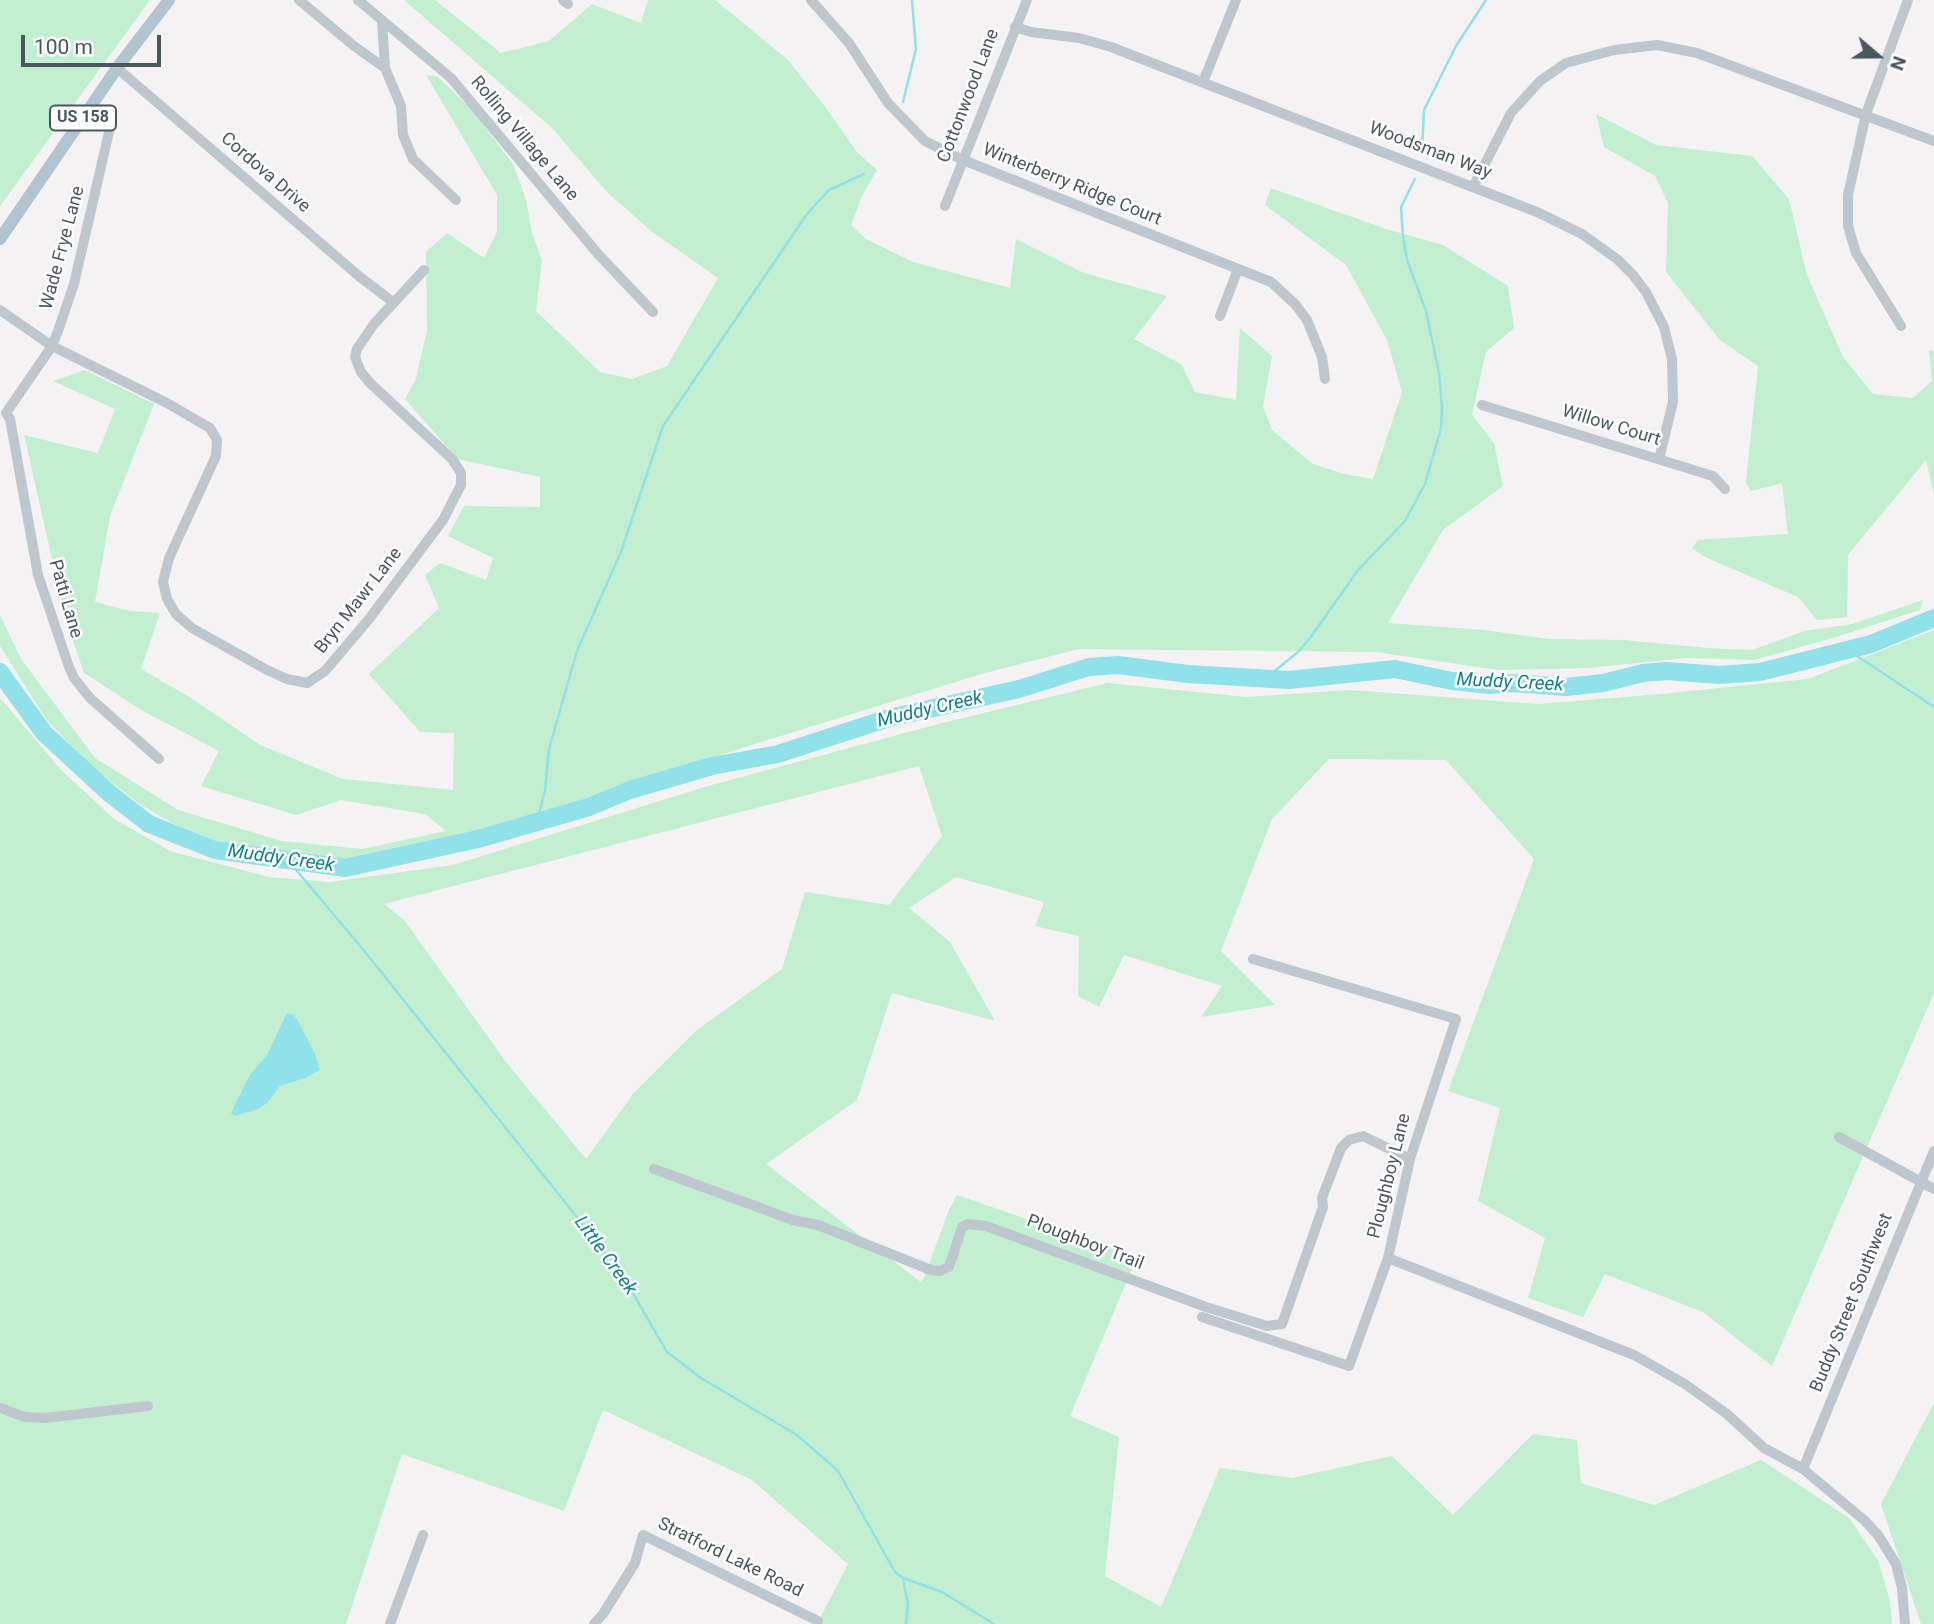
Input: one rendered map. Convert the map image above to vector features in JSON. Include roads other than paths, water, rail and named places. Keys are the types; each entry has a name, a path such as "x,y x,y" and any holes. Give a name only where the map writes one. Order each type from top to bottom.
{"main road":[{"name":"US 158","path":"0,239 117,68 169,0"}],"street":[{"path":"299,0 385,68"},
{"name":"Rolling Village Lane","path":"358,0 451,78 598,254 653,312"},
{"name":"Winterberry Ridge Court","path":"811,0 836,25 881,94 925,141 962,160 1271,282 1295,304 1313,332 1322,357 1325,379"},
{"name":"Cottonwood Lane","path":"945,206 1027,0"},
{"path":"1203,82 1236,0"},
{"path":"1901,326 1856,253 1849,226 1848,195 1866,114 1908,0"},
{"path":"382,20 385,68 401,106 403,135 413,159 456,200"},
{"name":"Woodsman Way","path":"1015,27 1096,42 1538,212 1582,234 1617,260 1646,292 1664,327 1672,359 1673,402 1659,459"},
{"path":"1473,187 1511,113 1540,80 1566,63 1614,50 1657,46 1697,53 1934,141"},
{"name":"Cordova Drive","path":"117,68 360,277 393,302"},
{"name":"Wade Frye Lane","path":"6,413 52,346 74,284 113,119"},
{"path":"1220,316 1238,269"},
{"name":"Bryn Mawr Lane","path":"0,310 52,346 166,403 213,431 218,448 216,456 169,558 163,582 167,599 182,620 211,639 267,670 287,679 307,683 326,671 369,619 443,520 461,485 461,474 452,458 370,383 357,365 355,357 357,349 374,324 424,270"},
{"name":"Willow Court","path":"1482,405 1713,476 1725,489"},
{"name":"Patti Lane","path":"6,413 10,419 38,575 69,667 90,698 159,759"},
{"name":"Ploughboy Lane","path":"1253,959 1456,1019 1410,1158 1388,1258 1634,1355 1685,1384 1727,1414 1764,1448 1804,1469 1864,1520 1888,1549 1900,1576 1905,1624"},
{"name":"Ploughboy Trail","path":"654,1169 793,1220 818,1225 932,1270 940,1271 949,1267 962,1227 968,1224 986,1226 1206,1307 1267,1326 1282,1324 1323,1207 1322,1198 1340,1148 1349,1140 1363,1136 1410,1158"},
{"path":"1839,1137 1934,1189"},
{"name":"Buddy Street Southwest","path":"1804,1469 1934,1151"},
{"path":"1202,1317 1349,1366 1388,1258"},
{"path":"0,1408 25,1417 45,1418 148,1406"},
{"path":"390,1624 423,1535"},
{"name":"Stratford Lake Road","path":"594,1624 635,1563 643,1535 818,1621"}],"water":[{"path":"287,1013 294,1015 299,1023 320,1070 280,1086 267,1103 258,1109 235,1116 231,1113 251,1073 267,1055"}],"waterway":[{"path":"903,102 916,49 912,0"},
{"path":"1422,149 1424,110 1456,46 1486,0"},
{"path":"537,821 545,791 549,749 577,651 621,552 663,426 807,214 829,190 864,174"},
{"path":"1266,678 1298,652 1310,638 1359,569 1405,521 1425,484 1441,428 1442,407 1439,373 1426,311 1407,260 1403,237 1401,207 1415,179"},
{"name":"Muddy Creek","path":"0,672 44,733 109,793 149,824 215,850 345,868 478,839 589,807 630,790 712,766 778,754 889,718 1019,689 1089,667 1118,665 1188,674 1289,680 1395,669 1452,681 1566,687 1666,671 1719,675 1760,672 1871,644 1934,618"},
{"path":"1848,650 1934,707"},
{"name":"Little Creek","path":"287,859 366,953 620,1271 667,1352 701,1378 797,1435 838,1471 895,1572 903,1578 942,1592 994,1624"},
{"path":"903,1579 908,1604 906,1624"}]}
